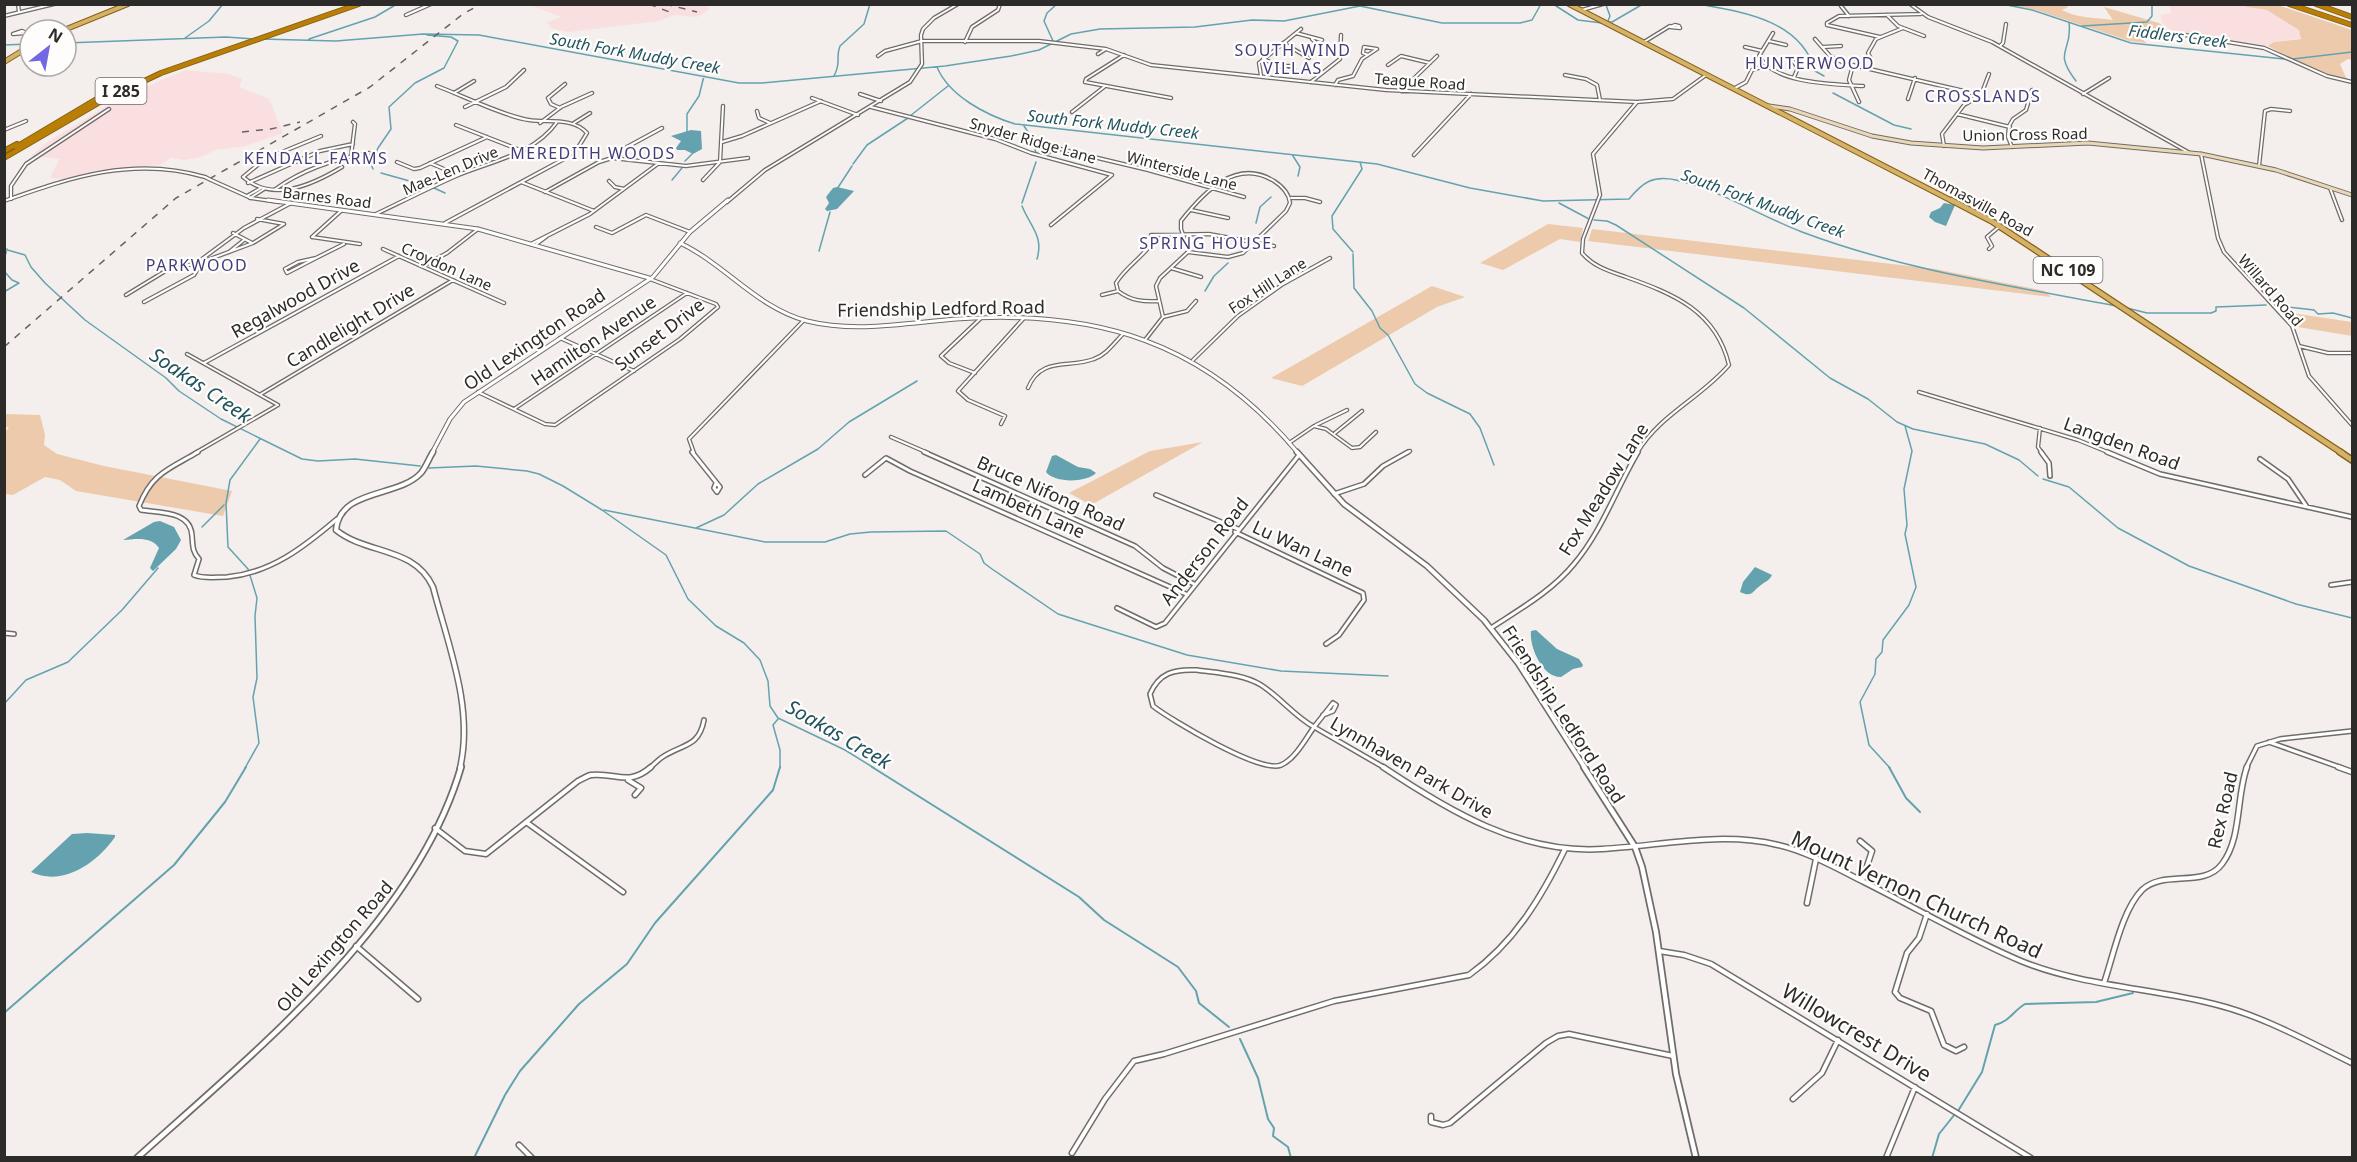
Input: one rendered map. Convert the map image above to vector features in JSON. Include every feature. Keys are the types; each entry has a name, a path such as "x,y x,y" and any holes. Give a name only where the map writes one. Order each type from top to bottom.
{"highway":[{"name":"I 285","path":"4,159 85,110 140,82 351,4"},
{"name":"I 285","path":"4,152 85,106 139,79 359,4"},
{"path":"2289,4 2352,25"},
{"path":"2316,4 2352,17"}],"main road":[{"path":"78,24 128,4"},
{"name":"Thomasville Road","path":"1569,4 1950,198 2000,226 2352,460"},
{"path":"4,62 18,53"},
{"name":"Union Cross Road","path":"1769,106 1779,105 1886,139 1944,146 2013,148 2068,143 2201,154 2259,166 2352,195"}],"street":[{"path":"18,4 19,12"},
{"path":"4,16 54,4"},
{"path":"406,15 430,4"},
{"path":"922,41 921,33 924,27 958,4"},
{"path":"965,42 972,27 998,10 1000,4"},
{"path":"1580,10 1603,4"},
{"path":"1910,4 1923,14 2000,46 2189,153"},
{"path":"1841,6 1850,16"},
{"path":"1880,37 1827,25 1832,18 1923,14"},
{"path":"1887,15 1903,28 1924,36"},
{"path":"2000,46 2003,43 2006,24"},
{"path":"1644,42 1670,26 1680,27 1665,30"},
{"path":"1871,68 1872,61 1868,53 1875,41 1903,28"},
{"path":"1261,76 1258,64 1301,29"},
{"path":"1296,33 1312,39"},
{"path":"1773,33 1759,59 1764,66 1777,73 1794,77 1863,86"},
{"path":"2179,34 2264,48 2321,74 2352,82"},
{"path":"1311,82 1340,58 1341,35"},
{"path":"1815,39 1830,56 1852,65 1981,94"},
{"name":"Teague Road","path":"878,56 885,51 922,41 1057,42 1106,50 1151,65 1311,82 1401,91 1637,102 1673,99 1707,75"},
{"name":"Old Lexington Road","path":"137,1158 294,1016 356,946 404,886 455,786 463,754 464,718 433,586 427,574 415,563 341,534 336,530 337,519 346,508 361,498 401,486 416,478 422,472 450,419 464,402 650,279 668,261 690,232 765,170 898,92 919,72 923,64 925,54 922,41"},
{"path":"1769,41 1786,45"},
{"path":"1283,43 1309,58"},
{"path":"1823,47 1841,46"},
{"path":"1745,47 1762,51"},
{"path":"1098,54 1106,50"},
{"path":"1124,55 1084,81 1171,98"},
{"path":"1335,84 1338,80 1353,76 1362,59 1368,55"},
{"path":"1388,65 1401,56 1430,63"},
{"path":"1401,91 1437,56"},
{"path":"1263,60 1280,66"},
{"path":"1793,61 1798,68 1794,77"},
{"path":"1852,65 1848,77 1849,85 1858,94 1859,102"},
{"path":"1736,88 1746,82 1752,70 1764,66"},
{"path":"465,107 506,87 524,70"},
{"path":"1944,146 1942,134 1967,103 1981,94 1989,74"},
{"path":"1565,75 1586,79 1598,85 1600,100"},
{"path":"1908,99 1915,78"},
{"path":"2083,94 2109,78"},
{"path":"454,93 474,81"},
{"path":"560,108 551,104 548,98 564,84"},
{"path":"437,86 522,119 540,123 574,123 586,130 587,135 583,142 564,159 447,223"},
{"path":"1072,112 1104,86"},
{"path":"2013,148 2008,142 2010,127 2015,118 2026,109 2032,90"},
{"path":"540,123 560,108 592,93"},
{"path":"860,94 881,101"},
{"path":"1414,155 1471,94"},
{"path":"812,98 858,115"},
{"path":"722,142 744,137 821,101"},
{"name":"Fox Meadow Lane","path":"1491,628 1559,578 1576,562 1649,436 1674,411 1719,379 1729,366 1727,349 1719,334 1690,306 1648,284 1604,269 1587,260 1581,247 1601,189 1593,154 1637,102"},
{"path":"703,180 720,162 723,106"},
{"name":"Snyder Ridge Lane","path":"871,107 995,139 1031,153 1112,175 1051,225"},
{"path":"11,199 11,186 26,164 109,109"},
{"path":"2259,166 2265,111 2271,109 2290,111"},
{"path":"757,111 759,118 770,123"},
{"path":"574,123 590,113"},
{"path":"1957,114 2010,127"},
{"path":"4,130 27,121"},
{"path":"351,156 355,124 352,122"},
{"name":"Mae-Len Drive","path":"376,214 458,175 494,163 520,150 549,135 557,122"},
{"path":"456,125 520,150"},
{"path":"619,157 627,147 662,128"},
{"path":"321,136 251,167 243,175 248,183 263,188 274,190 300,188 342,167"},
{"path":"397,162 412,168 430,163 487,137"},
{"path":"248,183 320,151 353,144"},
{"name":"Winterside Lane","path":"1047,153 1056,148 1244,197"},
{"path":"274,190 292,177 319,164 369,153"},
{"name":"Willard Road","path":"2201,154 2220,245 2238,268 2292,326 2309,376 2352,425"},
{"path":"1132,166 1139,156"},
{"path":"545,192 599,162 619,157 658,163 695,165 748,158"},
{"path":"430,163 458,175"},
{"path":"533,244 594,211 658,163"},
{"name":"Barnes Road","path":"4,201 93,175 135,168 174,169 205,177 248,197 478,229 650,279"},
{"path":"1163,317 1156,286 1188,252 1189,243 1180,223 1211,189 1227,177 1255,174 1279,183 1291,198 1287,211 1243,253 1228,256 1188,252"},
{"path":"609,181 615,187 624,189"},
{"path":"521,182 594,211"},
{"path":"248,197 263,188"},
{"path":"2330,188 2342,220"},
{"path":"1291,198 1305,198 1320,202"},
{"path":"144,302 194,275 202,259 233,233 291,203"},
{"path":"342,210 312,237 360,244"},
{"path":"1191,210 1227,218"},
{"path":"596,227 612,233 646,215 690,232"},
{"path":"126,295 167,270 227,254 253,243 284,224 257,219"},
{"path":"1989,249 1992,245 1987,237 2000,226"},
{"path":"423,266 447,253 478,229"},
{"path":"233,233 253,243"},
{"path":"1151,235 1213,234 1274,246"},
{"path":"1118,291 1117,280 1154,244 1156,236"},
{"path":"227,254 244,240"},
{"path":"316,258 289,265 285,269 287,273 295,271 346,243"},
{"name":"Friendship Ledford Road","path":"680,243 695,249 768,306 804,320 881,326 981,317 1068,320 1145,340 1193,360 1258,408 1334,494 1359,516 1421,560 1491,628 1526,675 1635,847 1646,877 1682,1111 1696,1158"},
{"name":"Croydon Lane","path":"383,249 504,303"},
{"name":"Regalwood Drive","path":"204,363 399,256"},
{"name":"Fox Hill Lane","path":"1193,360 1236,317 1283,284 1330,258"},
{"path":"1171,268 1201,278"},
{"name":"Sunset Drive","path":"514,410 545,424 555,425 680,339 718,307 716,304 687,292 650,279"},
{"name":"Candlelight Drive","path":"260,394 453,280"},
{"path":"1102,294 1118,291 1131,299 1159,301"},
{"name":"Hamilton Avenue","path":"514,410 687,292"},
{"path":"1145,340 1163,317 1182,314 1191,309 1196,301"},
{"path":"975,373 949,363 941,356 981,317"},
{"path":"1001,424 1005,416 982,407 959,393 960,387 1025,317"},
{"path":"716,483 691,450 689,439 804,320"},
{"path":"1028,388 1041,370 1059,363 1094,359 1106,352 1123,334"},
{"path":"560,338 634,371"},
{"path":"2300,346 2328,353 2352,353"},
{"path":"187,354 278,405 162,472 147,486 139,506 141,510 177,515 188,521 192,529 193,552 199,560 194,575 201,577 248,576 271,567 303,546 337,519"},
{"path":"478,392 514,410"},
{"name":"Langden Road","path":"1919,392 2078,440 2160,474 2352,517"},
{"path":"1289,443 1310,426 1326,423 1341,410 1347,410"},
{"path":"1335,433 1362,411"},
{"path":"1314,426 1335,433 1347,446 1355,448 1364,444 1376,432"},
{"path":"2040,429 2038,447 2049,463 2051,474"},
{"name":"Bruce Nifong Road","path":"891,437 1135,546 1163,568 1194,584"},
{"path":"1334,494 1364,484 1383,466 1410,451"},
{"name":"Anderson Road","path":"1117,608 1156,627 1161,626 1299,455"},
{"name":"Lambeth Lane","path":"865,475 873,471 879,461 886,458 910,471 1186,594"},
{"path":"2260,459 2283,472 2298,488 2307,507"},
{"path":"1156,495 1237,530"},
{"name":"Lu Wan Lane","path":"1237,530 1363,593 1364,600 1340,635 1326,644"},
{"path":"2331,585 2352,582"},
{"path":"4,633 14,634"},
{"name":"Lynnhaven Park Drive","path":"1323,715 1315,727 1289,760 1279,766 1265,766 1162,713 1153,705 1150,694 1157,682 1176,670 1231,675 1253,681 1268,689 1295,716 1315,727 1464,816 1534,844 1565,849"},
{"path":"435,828 465,853 475,856 486,854 578,781 591,775 627,779 642,775 664,756 691,744 702,731 704,720"},
{"path":"2268,742 2352,731"},
{"path":"2268,742 2352,772"},
{"name":"Rex Road","path":"2104,983 2127,919 2140,892 2158,880 2210,873 2222,865 2232,837 2250,755 2257,746 2268,742"},
{"path":"627,779 641,788 635,795"},
{"path":"526,822 623,892"},
{"name":"Mount Vernon Church Road","path":"1565,849 1746,840 1773,844 1816,859 2022,961 2075,978 2187,998 2235,1010 2352,1063"},
{"path":"1860,842 1872,851 1862,881"},
{"path":"1072,1153 1105,1100 1134,1061 1164,1054 1334,1001 1469,975 1485,965 1516,930 1565,849"},
{"path":"1808,903 1816,859"},
{"path":"1927,914 1919,938 1906,953 1895,992 1900,998 1931,1011 1944,1045 1956,1051 1964,1047"},
{"path":"356,946 418,999"},
{"name":"Willowcrest Drive","path":"1659,951 1684,955 1711,964 2031,1158"},
{"path":"1431,1116 1431,1122 1435,1125 1450,1123 1546,1043 1558,1036 1569,1034 1673,1056"},
{"path":"1793,1099 1822,1073 1838,1040"},
{"path":"1886,1158 1915,1087"},
{"path":"519,1145 532,1158"}],"shaded area":[{"path":"529,5 705,5 710,8 697,17 674,15 659,21 568,32 551,28 547,22 562,17"},
{"path":"2011,5 2065,5 2068,7 2062,10 2075,15 2113,20 2104,7 2159,23 2175,37 2135,30 2146,43 2130,41 2036,10"},
{"path":"2169,5 2243,5 2267,10 2299,30 2301,38 2274,42 2268,46 2172,31 2162,23 2160,15 2171,13"},
{"path":"2243,5 2278,5 2352,30 2352,60 2348,59 2340,64 2347,80 2307,67 2268,46 2274,42 2301,39 2299,30 2267,10"},
{"path":"185,70 229,74 242,79 239,87 269,99 283,133 246,146 216,150 201,157 185,160 171,158 160,165 97,171 64,179 50,178 59,159 31,156 46,143 118,99"},
{"path":"1548,224 1583,228 1580,242 1560,239 1503,270 1480,263"},
{"path":"1592,229 1935,269 2045,291 2051,297 1588,241"},
{"path":"1432,286 1465,297 1437,307 1302,386 1271,378"},
{"path":"2285,312 2352,322 2352,336 2298,327"},
{"path":"5,414 40,415 45,435 44,445 57,454 104,466 232,491 223,516 76,491 60,480 45,477 13,495 5,494 4,432 9,428 5,426"},
{"path":"1203,442 1091,505 1069,493 1150,451"}],"water":[{"path":"691,130 701,131 702,149 693,154 685,150 677,150 681,141 671,136"},
{"path":"833,188 854,191 837,209 827,211 825,209 829,203 826,197"},
{"path":"1944,203 1955,205 1946,226 1929,217 1931,212 1940,208"},
{"path":"1056,455 1078,467 1090,469 1096,473 1078,480 1063,480 1050,476 1046,472 1052,456"},
{"path":"160,521 174,527 181,540 176,549 153,571 150,568 159,548 156,544 143,539 123,540 154,522"},
{"path":"1755,567 1772,575 1752,593 1740,592 1743,582"},
{"path":"1536,630 1557,649 1579,659 1582,667 1573,669 1561,677 1548,672 1538,660 1532,645 1531,631"},
{"path":"72,834 115,835 115,837 99,856 78,870 55,877 31,872"}],"waterway":[{"path":"185,38 209,21 223,4"},
{"path":"309,39 375,17 397,4"},
{"path":"834,76 838,67 840,46 864,24 870,4"},
{"path":"1053,41 1044,21 1047,13 1057,4"},
{"name":"Fiddlers Creek","path":"704,77 739,83 762,83 945,66 1039,50 1071,34 1100,29 1195,27 1252,20 1284,21 1360,6 1442,23 1520,23 1532,20 1541,4"},
{"name":"Fiddlers Creek","path":"1553,4 1578,20 1602,23"},
{"name":"Fiddlers Creek","path":"1607,22 1612,22 1643,4"},
{"path":"1698,4 1751,15 1784,29 1808,54 1815,71 1824,76"},
{"name":"Fiddlers Creek","path":"2002,4 2032,10 2131,43 2284,59"},
{"path":"2082,26 2147,22 2152,16 2152,4"},
{"path":"1606,5 1610,16 1608,21"},
{"path":"2069,23 2064,57 2076,81"},
{"name":"South Fork Muddy Creek","path":"261,39 336,41 423,34 479,35 704,77"},
{"path":"373,169 371,164 378,148 391,129 389,107 415,83 444,68 458,41 451,37 427,35"},
{"name":"South Fork Muddy Creek","path":"78,43 226,37 254,39"},
{"name":"South Fork Muddy Creek","path":"4,45 18,44"},
{"name":"Fiddlers Creek","path":"2293,59 2352,52"},
{"name":"South Fork Muddy Creek","path":"937,67 950,87 959,95 981,110 1015,124 1360,162"},
{"path":"687,132 687,114 699,96 704,77"},
{"path":"910,116 948,86"},
{"path":"1833,93 1894,125 1911,129"},
{"path":"853,164 867,145 908,118"},
{"path":"1024,126 1032,138 1036,153"},
{"path":"685,161 692,154"},
{"path":"1293,156 1300,167 1298,176"},
{"path":"1022,203 1036,162"},
{"path":"1353,252 1333,229 1332,216 1362,169 1360,162"},
{"name":"South Fork Muddy Creek","path":"1360,162 1377,164 1470,188 1543,201 1629,199 1649,181 1661,178 1676,180 1708,190 1786,226 1879,257 1958,276 2117,306"},
{"path":"837,189 852,166"},
{"path":"672,180 682,168"},
{"path":"381,173 431,187"},
{"path":"434,188 445,193"},
{"path":"1256,223 1260,207 1271,197"},
{"path":"1559,203 1589,219"},
{"path":"1022,206 1039,244 1037,259"},
{"path":"819,251 830,212"},
{"path":"1594,220 1607,221 1616,225 1744,308 1830,378 1868,399 1897,422 1913,429 1985,444 2019,460 2038,476"},
{"path":"4,260 7,250"},
{"name":"Soakas Creek","path":"7,250 25,255 31,267 45,283 85,320 166,378 179,391 221,419 302,459 318,461 355,459 420,466"},
{"path":"1353,254 1354,288 1372,311 1380,328 1388,335 1415,384 1427,393 1470,414 1480,428 1494,465"},
{"path":"1205,291 1214,276 1228,263"},
{"path":"4,271 12,280 19,283 4,292"},
{"name":"South Fork Muddy Creek","path":"2127,308 2147,313 2211,313 2216,311 2216,307 2266,305"},
{"name":"South Fork Muddy Creek","path":"2280,306 2314,310 2318,314 2333,313 2352,318"},
{"path":"696,528 724,515 758,484 818,449 849,422 917,381"},
{"path":"1890,768 1869,745 1860,702 1875,674 1876,659 1882,652 1883,640 1909,605 1916,587 1905,534 1907,525 1904,489 1912,451 1905,426"},
{"path":"245,768 259,743 253,697 257,678 255,616 257,598 248,569 228,547 226,503 230,480 260,439"},
{"name":"Soakas Creek","path":"429,468 476,466 527,471 539,474 563,486 602,510 666,555 688,599 716,626 744,643 760,660 768,681 770,706 778,718 845,750 874,768"},
{"path":"2043,479 2069,487 2118,528 2189,566 2296,604 2352,618"},
{"path":"202,527 224,505"},
{"path":"604,510 765,542 825,542 850,534 871,532 946,531 980,554 984,563 992,569 1058,614 1187,655 1281,671 1388,676"},
{"path":"4,704 26,680 68,662 122,610 158,568"},
{"path":"778,719 773,725 780,750 780,767"},
{"path":"4,1013 174,865 225,802 246,767"},
{"path":"474,1158 505,1095 520,1071 579,1004 627,964 655,923 773,790 780,767"},
{"name":"Soakas Creek","path":"872,767 1079,897 1104,920 1178,967 1196,991 1199,1003 1229,1027"},
{"path":"1889,767 1906,798 1920,812"},
{"name":"Soakas Creek","path":"1958,1111 1982,1072 1995,1025 2004,1021 2025,1004 2096,1002 2133,993"},
{"name":"Soakas Creek","path":"1240,1039 1258,1078 1268,1119 1274,1128 1273,1136 1288,1147 1291,1158"},
{"name":"Soakas Creek","path":"1932,1158 1939,1134 1955,1114"}],"railway":[{"path":"4,347 176,198 370,87 463,14 481,4"},
{"path":"649,4 672,13"},
{"path":"665,4 697,12"},
{"path":"242,132 271,129 300,122"}],"district":[{"name":"SOUTH WIND VILLAS","path":"1293,59"},
{"name":"HUNTERWOOD","path":"1810,63"},
{"name":"CROSSLANDS","path":"1983,96"},
{"name":"MEREDITH WOODS","path":"593,153"},
{"name":"KENDALL FARMS","path":"316,158"},
{"name":"SPRING HOUSE","path":"1206,243"},
{"name":"PARKWOOD","path":"197,265"}]}
